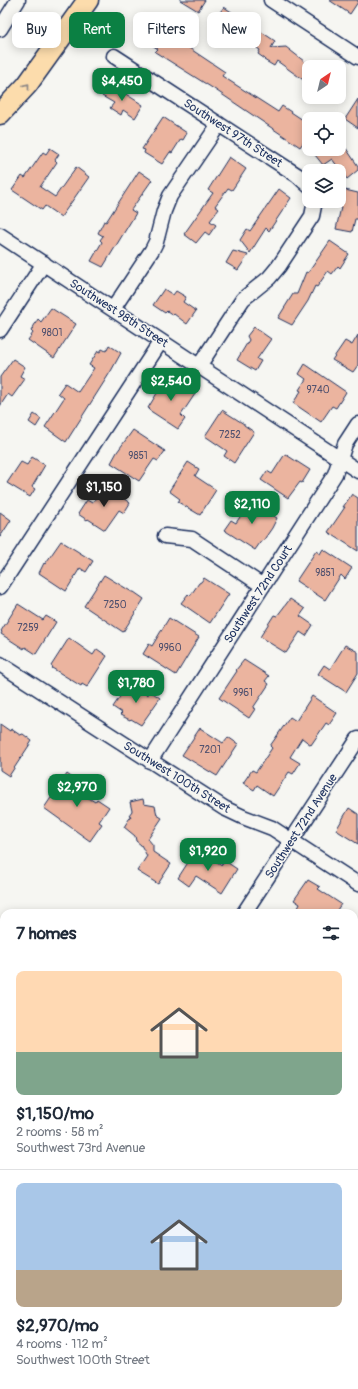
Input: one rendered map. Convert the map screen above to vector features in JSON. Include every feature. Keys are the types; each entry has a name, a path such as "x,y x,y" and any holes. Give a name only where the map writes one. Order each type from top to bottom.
{"highway":[{"path":"0,114 28,85 88,0"}],"street":[{"path":"0,29 18,0"},
{"path":"271,0 358,57"},
{"name":"Southwest 97th Street","path":"114,56 302,180"},
{"path":"113,309 152,250 156,242 164,210 170,196 219,124"},
{"path":"198,366 243,299 269,278 279,266 312,216 314,208"},
{"name":"Southwest 98th Street","path":"0,235 358,471"},
{"path":"0,330 44,263"},
{"path":"0,587 161,341"},
{"name":"Southwest 72nd Court","path":"150,761 335,474 345,444 358,424"},
{"path":"165,536 192,538 263,586"},
{"name":"Southwest 100th Street","path":"0,664 224,808 272,828 358,884"},
{"name":"Southwest 72nd Avenue","path":"247,909 358,739"}],"building":[{"path":"180,0 205,0 198,11"},
{"path":"329,0 358,0 358,2 350,14"},
{"path":"224,7 232,12 220,12"},
{"path":"261,32 275,41 271,48 286,47 303,60 302,79 277,61 274,66 264,60 265,59 258,54 260,50 257,48 261,48"},
{"path":"156,48 189,48 225,72 222,76 278,112 282,106 302,119 302,144 300,147 214,89 155,52 158,49"},
{"path":"110,84 143,105 135,118 123,110 121,115 110,108 114,103 102,96"},
{"path":"358,99 358,128 346,120"},
{"path":"163,117 187,133 172,153 170,152 162,164 144,153 145,150 142,149"},
{"path":"50,148 59,154 55,160 57,162 40,187 55,197 76,167 89,177 61,217 45,206 42,210 12,190 22,176 25,178 43,152 46,154"},
{"path":"346,148 358,166 358,170 347,179 346,164 336,164 332,159 322,164 316,156 346,156"},
{"path":"229,157 246,169 232,190 228,188 215,206 219,209 210,221 216,225 209,235 205,232 196,243 184,234 213,193 208,190"},
{"path":"139,171 152,180 131,210 136,213 103,267 91,261 102,242 100,240 103,236 98,233 104,221 106,222"},
{"path":"279,189 291,198 269,231 266,228 250,253 240,240 247,229 250,231"},
{"path":"346,190 358,193 358,219 355,219 352,232 336,229 341,208 346,208"},
{"path":"330,241 349,254 340,268 338,266 332,274 328,271 317,287 315,286 308,301 292,325 278,318 293,294 297,294 306,272 308,273"},
{"path":"233,251 248,255 238,270 226,263"},
{"path":"164,289 173,295 176,291 186,297 183,302 196,311 187,324 174,314 173,315 167,311 165,313 153,305"},
{"path":"51,308 76,324 54,358 28,340 33,333 31,331 38,319 41,322"},
{"path":"254,327 271,339 257,359 261,361 255,371 237,360 249,340 247,336"},
{"path":"358,335 358,365 353,372 332,360 345,341 352,345"},
{"path":"109,345 121,353 66,442 45,427 64,398 58,393 65,383 78,392 94,368 89,365 98,351 100,352 102,349 106,351"},
{"path":"13,359 25,367 20,376 25,379 12,397 8,394 0,406 0,377"},
{"path":"305,364 346,392 336,408 332,406 321,422 293,403 301,391 299,390 306,379 299,374"},
{"path":"168,375 195,394 181,415 185,419 178,429 148,408 162,385 160,384 165,376"},
{"path":"222,410 254,432 234,463 224,456 227,451 205,436"},
{"path":"34,414 41,419 36,427 29,422"},
{"path":"133,430 165,451 158,461 154,459 139,481 111,463"},
{"path":"285,454 310,470 302,483 300,482 288,498 261,480 267,471 272,474"},
{"path":"32,457 45,465 32,487 35,489 30,497 7,483 21,462 27,465"},
{"path":"188,462 199,469 195,476 216,490 200,515 178,502 180,499 169,491"},
{"path":"105,486 130,503 124,513 119,510 105,530 78,514 87,500 92,503"},
{"path":"352,494 358,498 358,551 328,532"},
{"path":"253,497 264,504 261,508 277,518 272,528 255,550 224,530 231,520 236,523"},
{"path":"0,512 11,520 0,537"},
{"path":"61,541 93,561 86,572 80,568 66,591 39,573 44,563 45,564"},
{"path":"323,549 352,568 345,579 341,575 325,600 296,581 316,551 320,554"},
{"path":"104,575 144,599 123,632 84,606"},
{"path":"204,578 229,594 210,623 181,603 188,594 190,596"},
{"path":"290,599 305,609 300,616 313,625 306,636 300,632 286,653 260,637 274,615 277,616"},
{"path":"18,604 43,620 46,616 56,622 36,654 25,647 24,649 1,634 1,631"},
{"path":"169,618 199,637 176,675 143,654 149,644 152,646"},
{"path":"69,638 93,655 97,649 107,656 87,687 82,684 81,686 51,666"},
{"path":"345,645 358,652 358,673 346,692 318,674 324,665 330,669"},
{"path":"244,660 269,676 265,681 269,684 253,708 255,709 249,718 219,698"},
{"path":"129,683 134,686 136,685 148,695 150,691 160,698 141,725 120,715 122,713 113,707"},
{"path":"312,696 337,713 329,725 326,723 311,745 302,738 290,757 300,763 293,774 289,772 273,796 257,785 254,790 243,783 252,770 256,772 272,748 270,746 290,717 296,721"},
{"path":"0,724 10,731 11,729 20,735 23,734 32,741 9,776 0,770"},
{"path":"200,728 223,743 228,737 238,744 217,776 182,755"},
{"path":"67,774 78,782 76,784 83,789 81,793 95,802 97,799 109,807 99,822 102,824 90,841 44,808"},
{"path":"143,799 144,804 155,806 157,815 162,818 148,839 153,845 153,852 171,864 158,884 137,871 147,856 141,845 136,841 135,836 124,827 131,816 129,815 132,811 130,802"},
{"path":"349,808 358,814 358,844 336,830"},
{"path":"196,850 222,865 225,861 237,869 222,893 196,876 189,886 178,878"},
{"path":"308,880 320,887 318,889 341,904 338,909 299,909 298,908 300,904 294,900"}]}
